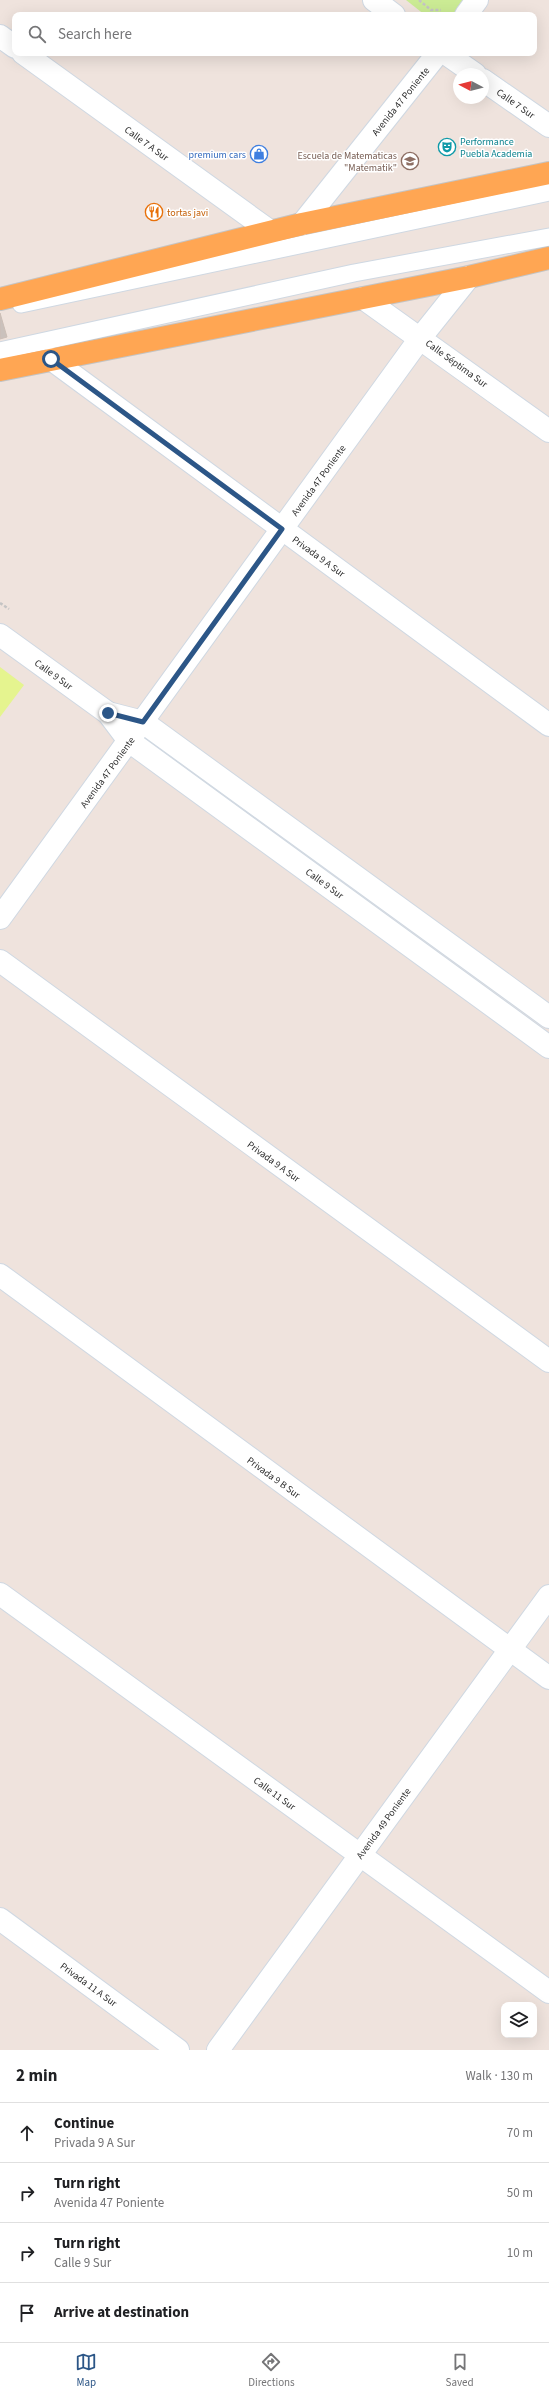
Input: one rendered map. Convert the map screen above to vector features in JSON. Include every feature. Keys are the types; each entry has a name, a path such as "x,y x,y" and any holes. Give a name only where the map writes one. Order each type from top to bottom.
{"main road":[{"path":"0,299 302,224 549,173"},
{"path":"0,370 363,298 549,258"}],"street":[{"path":"374,0 390,12"},
{"path":"468,12 477,0"},
{"path":"0,36 12,45"},
{"name":"Calle 7 A Sur","path":"27,56 271,232"},
{"name":"Avenida 47 Poniente","path":"302,224 436,56"},
{"path":"449,56 466,68"},
{"name":"Calle 7 Sur","path":"489,84 549,126"},
{"name":"Avenida 47 Poniente","path":"0,918 130,741 421,337 468,276"},
{"name":"Calle Séptima Sur","path":"363,298 421,337 549,431"},
{"name":"Privada 9 A Sur","path":"51,359 549,725"},
{"name":"Calle 9 Sur","path":"0,635 108,713 130,741 549,1047"},
{"name":"Calle 9 Sur","path":"108,713 143,722 549,1017"},
{"name":"Privada 9 A Sur","path":"0,961 549,1361"},
{"name":"Privada 9 B Sur","path":"0,1275 549,1678"},
{"name":"Calle 11 Sur","path":"0,1594 549,1992"},
{"name":"Avenida 49 Poniente","path":"218,2050 549,1596"},
{"name":"Privada 11 A Sur","path":"0,1919 178,2050"}],"lane":[{"path":"0,309 549,192"},
{"path":"0,351 354,273 549,237"}],"green space":[{"path":"406,0 471,0 462,12 421,12"},
{"path":"0,667 24,685 0,717"}],"building":[{"path":"0,313 7,337 0,339"}],"place":[{"name":"Performance Puebla Academia","path":"447,147"},
{"name":"premium cars","path":"259,154"},
{"name":"Escuela de Matematicas \"Matematik\"","path":"410,161"},
{"name":"tortas javi","path":"154,212"}],"route":[{"path":"51,359 282,529 143,722 108,713"}]}
